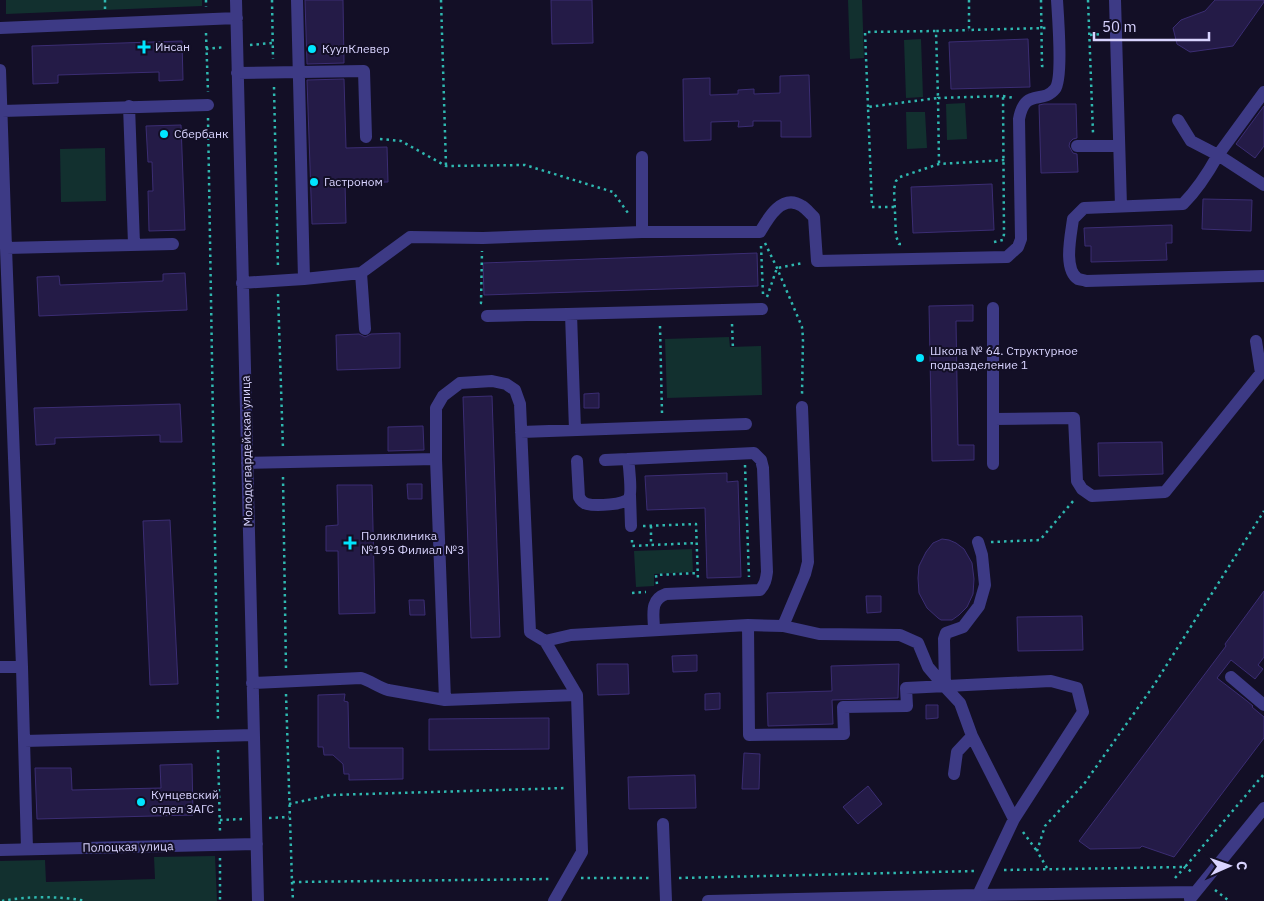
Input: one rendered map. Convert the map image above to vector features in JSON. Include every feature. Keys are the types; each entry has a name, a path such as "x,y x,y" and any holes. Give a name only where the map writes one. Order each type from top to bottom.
{"street":[{"name":"Молодогвардейская улица","path":"236,0 258,901"},
{"path":"297,0 304,279"},
{"path":"242,283 361,273 410,237 482,238 642,232 760,232 771,213 779,207 792,203 800,205 814,217 817,261 1007,257 1018,247 1021,239 1019,119 1021,110 1024,103 1047,95 1058,84 1057,0"},
{"path":"1115,0 1121,206"},
{"path":"0,28 236,18"},
{"path":"0,70 27,849"},
{"path":"237,73 364,70 366,137"},
{"path":"1264,92 1218,156 1196,191 1183,204 1084,208 1072,219 1069,260 1071,271 1078,278 1086,281 1264,276"},
{"path":"2,111 208,105"},
{"path":"130,106 134,244"},
{"path":"1178,120 1191,141 1263,181"},
{"path":"1077,146 1119,146"},
{"path":"642,157 642,232"},
{"path":"6,248 173,244"},
{"path":"361,273 365,328"},
{"path":"993,308 993,464"},
{"path":"487,316 762,309"},
{"path":"571,314 575,430"},
{"path":"993,419 1074,418 1077,480 1082,489 1092,496 1165,492 1262,373 1256,341"},
{"path":"445,700 436,459 436,408 443,396 460,383 492,382 506,384 515,390 520,404 530,632 545,641 578,695 582,852 554,901"},
{"path":"783,626 805,574 808,562 802,406"},
{"path":"521,432 746,424"},
{"path":"605,460 754,454 761,460 763,468 767,572 764,584 760,590 666,594 661,596 653,606 654,630"},
{"path":"247,463 436,459"},
{"path":"628,459 630,495 637,526"},
{"path":"577,461 579,497 584,503 621,503 627,501 630,495"},
{"path":"945,687 944,639 946,633 963,627 979,606 985,585 982,555 978,542"},
{"path":"748,625 749,736 844,734 843,707 907,706 906,688 1051,681 1077,688 1083,712 1014,819 978,895"},
{"path":"545,641 570,635 748,625 783,626 819,634 900,635 918,643 928,667 960,703 972,736 1014,819"},
{"path":"0,667 22,667"},
{"path":"1231,677 1264,705"},
{"path":"252,683 361,678 388,690 445,700 578,695"},
{"path":"24,741 254,735"},
{"path":"954,774 957,752 972,736"},
{"path":"708,901 931,899 978,895 1192,897 1264,808"},
{"path":"663,824 666,901"},
{"name":"Полоцкая улица","path":"0,850 257,844"}],"path":[{"path":"206,0 220,901"},
{"path":"272,0 283,462 286,681 293,901"},
{"path":"441,0 446,166"},
{"path":"969,0 969,30"},
{"path":"1041,0 1042,66"},
{"path":"1088,0 1093,146"},
{"path":"895,207 872,207 865,32 1058,28"},
{"path":"936,31 939,164"},
{"path":"990,242 1003,240 1004,234 1003,96"},
{"path":"868,108 938,98 1014,97"},
{"path":"366,137 402,141 446,166 526,165 613,192 642,232"},
{"path":"904,245 899,244 896,236 894,189 896,181 900,176 939,164 1003,160"},
{"path":"760,232 802,327 802,406"},
{"path":"754,295 764,294 760,232"},
{"path":"482,238 481,303 491,302"},
{"path":"777,268 817,261"},
{"path":"762,309 777,268"},
{"path":"731,310 733,350"},
{"path":"659,312 663,427"},
{"path":"745,464 749,577"},
{"path":"978,542 1040,540 1082,489"},
{"path":"1037,851 1045,826 1084,784 1149,692 1264,511"},
{"path":"697,543 632,546 637,526 696,524 697,543 699,593"},
{"path":"651,526 651,545"},
{"path":"292,882 665,878 1047,868 1185,867 1264,774"},
{"path":"289,804 331,796 579,788"},
{"path":"1014,819 1047,868"},
{"path":"2,901 33,898 86,901"}],"green space":[{"path":"6,0 202,0 202,6 6,14"},
{"path":"848,0 862,0 864,58 850,59"},
{"path":"921,39 923,97 906,98 904,40"},
{"path":"965,103 967,139 947,140 946,104"},
{"path":"906,112 925,112 927,148 907,149"},
{"path":"105,148 106,201 61,202 60,149"},
{"path":"729,337 730,347 761,346 762,395 667,398 665,339"},
{"path":"692,549 693,572 654,574 654,586 636,587 634,551"},
{"path":"215,856 217,901 0,901 0,861 45,860 46,882 155,879 154,857"}],"building":[{"path":"305,0 343,0 344,63 307,64"},
{"path":"551,0 592,0 593,43 552,44"},
{"path":"1215,0 1264,0 1264,2 1233,46 1190,52 1177,44 1173,28 1181,20 1205,11"},
{"path":"1028,39 1030,87 951,89 949,42"},
{"path":"182,41 183,80 159,81 159,72 58,75 58,83 33,84 32,46"},
{"path":"809,75 811,137 781,137 781,121 753,121 753,126 738,127 739,121 711,122 711,140 684,141 683,79 710,78 710,95 738,94 738,90 754,89 754,94 780,93 780,76"},
{"path":"344,79 346,148 387,147 388,182 345,183 346,223 312,224 307,80"},
{"path":"1076,104 1077,138 1070,142 1069,146 1073,153 1077,154 1078,172 1041,173 1039,105"},
{"path":"1264,106 1264,146 1255,158 1236,144"},
{"path":"181,125 185,230 149,231 148,191 153,191 152,162 148,162 146,126"},
{"path":"992,184 994,230 913,233 911,187"},
{"path":"1203,199 1252,200 1251,231 1202,229"},
{"path":"1172,225 1172,243 1166,243 1167,260 1091,262 1091,246 1085,246 1084,228"},
{"path":"757,253 758,286 484,295 483,263"},
{"path":"185,273 187,310 39,316 37,277 59,276 60,285 163,281 163,274"},
{"path":"973,305 973,321 956,321 958,445 974,445 974,460 932,461 929,306"},
{"path":"400,333 400,368 337,370 336,335 359,334 365,337 371,334"},
{"path":"599,393 599,408 584,408 584,394"},
{"path":"492,396 500,637 471,638 463,397"},
{"path":"180,404 182,442 160,442 160,435 55,438 55,444 36,445 34,408"},
{"path":"423,426 424,450 388,451 388,427"},
{"path":"1162,442 1163,474 1099,476 1098,443"},
{"path":"727,473 727,482 738,481 741,577 707,578 705,508 647,510 645,476"},
{"path":"407,484 422,484 422,499 408,499"},
{"name":"Поликлиника №195 Филиал №3","path":"337,485 372,485 375,613 339,614 338,551 326,551 326,526 338,525"},
{"path":"170,520 178,684 150,685 143,521"},
{"path":"942,539 956,543 964,549 972,563 974,579 973,594 967,607 952,620 941,620 938,618 927,608 919,593 919,566 933,543"},
{"path":"1264,591 1264,657 1258,665 1263,669 1255,679 1231,660 1217,678 1264,717 1264,738 1174,857 1142,846 1140,848 1090,849 1079,841 1226,646 1225,644"},
{"path":"866,596 881,596 881,612 867,613"},
{"path":"409,600 424,600 425,615 410,615"},
{"path":"1082,616 1083,650 1018,651 1017,617"},
{"path":"697,655 697,671 673,672 672,656"},
{"path":"597,664 628,664 629,694 598,695"},
{"path":"899,664 898,698 832,700 833,724 768,726 767,693 832,691 831,666"},
{"path":"720,693 720,709 705,710 705,694"},
{"path":"345,694 344,701 348,702 349,748 403,748 403,779 349,780 349,774 344,774 343,764 333,755 324,755 323,747 318,747 318,695"},
{"path":"926,705 938,705 938,718 926,719"},
{"path":"549,718 549,749 429,750 429,719"},
{"path":"744,753 760,754 759,789 742,789"},
{"path":"192,764 193,815 37,819 35,768 71,768 72,790 161,788 160,765"},
{"path":"695,775 696,808 629,809 628,777"},
{"path":"868,786 882,804 858,824 843,807"}],"place":[{"name":"Инсан","path":"144,47"},
{"name":"КуулКлевер","path":"312,49"},
{"name":"Сбербанк","path":"164,134"},
{"name":"Гастроном","path":"314,182"},
{"name":"Школа № 64. Структурное подразделение 1","path":"920,358"},
{"name":"Поликлиника №195 Филиал №3","path":"350,543"},
{"name":"Кунцевский отдел ЗАГС","path":"141,802"}]}
